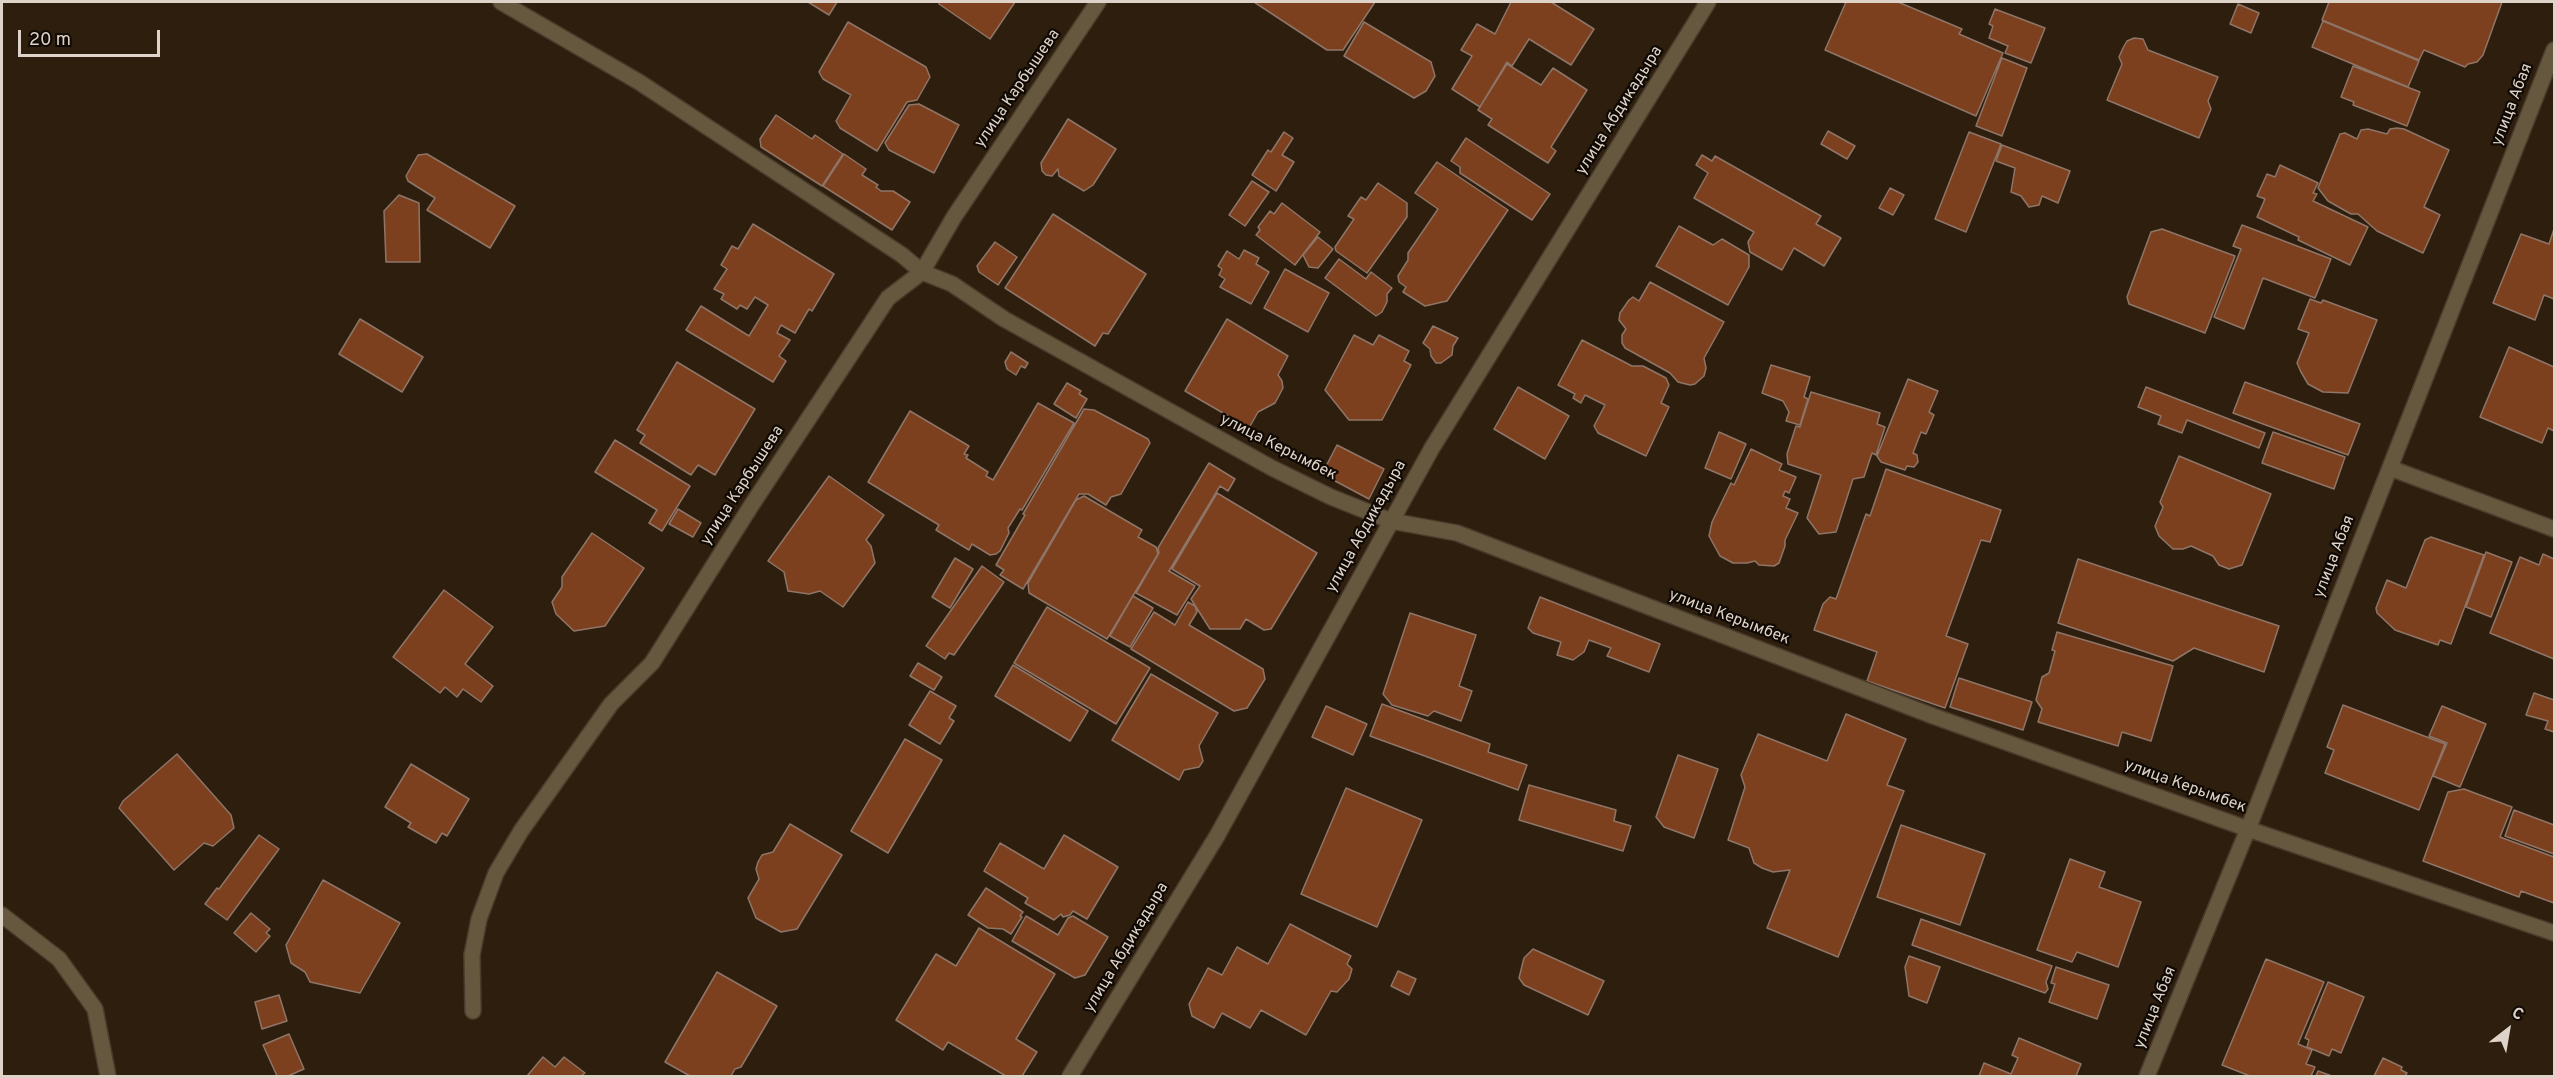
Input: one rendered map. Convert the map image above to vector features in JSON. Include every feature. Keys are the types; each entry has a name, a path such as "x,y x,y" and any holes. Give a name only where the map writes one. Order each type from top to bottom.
{"street":[{"name":"улица Керымбек","path":"501,2 639,82 902,255 922,272 952,284 1004,319 1272,468 1331,496 1391,522 1457,533 1933,716 2248,829 2554,933"},
{"name":"улица Карбышева","path":"473,1011 472,955 479,919 496,873 521,831 611,704 652,663 751,506 888,298 922,272 954,217 1098,2"},
{"name":"улица Абдикадыра","path":"1071,1077 1217,836 1432,448 1708,2"},
{"name":"улица Абая","path":"2147,1077 2248,829 2554,50"},
{"path":"2390,468 2554,529"},
{"path":"2,915 59,959 95,1009 108,1077"}],"building":[{"path":"808,2 837,2 829,15"},
{"path":"939,2 1015,2 990,39"},
{"path":"1254,2 1375,2 1343,50 1327,50"},
{"path":"1511,2 1551,2 1594,29 1571,65 1529,39 1512,66 1507,62 1480,107 1452,89 1472,56 1461,50 1477,24 1495,34"},
{"path":"1846,2 1898,2 1962,29 1959,34 2003,53 1976,116 1825,50"},
{"path":"2329,2 2502,2 2483,55 2477,62 2465,67 2424,50 2419,60 2322,20"},
{"path":"2238,4 2259,13 2251,33 2230,24"},
{"path":"1995,9 2045,28 2031,63 2005,53 2008,46 1989,38 1993,26 1989,24"},
{"path":"2323,21 2419,61 2408,87 2312,47"},
{"path":"848,22 926,67 930,77 917,100 907,102 877,151 840,128 836,121 851,95 823,79 819,72"},
{"path":"1364,22 1431,62 1435,76 1426,91 1414,98 1344,56"},
{"path":"2134,38 2143,39 2148,50 2218,77 2208,101 2211,109 2199,138 2107,100 2122,64 2119,57 2127,41"},
{"path":"2002,58 2027,68 2002,136 1976,126"},
{"path":"1507,64 1541,85 1553,68 1587,90 1551,147 1556,151 1548,163 1488,125 1492,119 1478,110"},
{"path":"2353,66 2420,92 2407,126 2353,105 2354,102 2341,97"},
{"path":"919,104 959,125 934,173 889,150 885,143 909,105"},
{"path":"776,115 812,139 815,135 843,154 822,186 761,147 760,139"},
{"path":"1068,119 1116,149 1093,185 1084,191 1059,176 1058,169 1052,176 1042,171 1041,163"},
{"path":"2368,129 2387,134 2390,129 2404,129 2449,150 2424,207 2440,215 2423,253 2377,231 2358,214 2351,214 2328,201 2318,188 2340,134 2345,133 2357,139 2361,130"},
{"path":"1828,131 1855,146 1847,159 1821,144"},
{"path":"1284,132 1293,138 1282,155 1294,162 1276,191 1252,175 1268,150 1271,152"},
{"path":"1969,132 2001,144 1966,232 1935,219"},
{"path":"1466,138 1550,194 1532,220 1460,173 1460,167 1451,161"},
{"path":"2002,145 2070,171 2058,203 2042,196 2039,205 2029,207 2021,196 2011,192 2015,168 1996,161"},
{"path":"427,154 515,206 490,248 427,210 435,198 408,181 406,176 418,155"},
{"path":"844,154 866,169 862,175 878,185 876,187 881,191 893,191 910,202 892,230 823,186"},
{"path":"1702,155 1712,161 1715,156 1821,216 1816,224 1841,238 1824,266 1794,248 1782,270 1750,252 1748,242 1754,232 1694,198 1708,173 1696,165"},
{"path":"1437,162 1508,210 1447,301 1425,306 1403,292 1406,287 1399,282 1398,276 1408,260 1408,253 1438,209 1415,193"},
{"path":"2280,165 2318,183 2313,193 2317,194 2313,201 2368,227 2350,265 2257,217 2265,199 2257,196 2267,174 2275,177"},
{"path":"1252,181 1269,192 1245,226 1229,215"},
{"path":"1378,183 1407,203 1407,217 1367,273 1336,251 1335,247 1354,219 1348,216 1361,197 1366,200"},
{"path":"1890,188 1904,195 1893,215 1879,208"},
{"path":"399,195 419,203 420,262 386,262 384,211"},
{"path":"1282,203 1320,232 1295,265 1256,235 1260,230 1258,227 1270,211 1274,214"},
{"path":"1053,214 1146,274 1108,334 1103,333 1095,346 1005,288"},
{"path":"753,224 834,274 812,311 809,309 795,333 781,325 777,333 790,340 779,356 786,361 773,382 686,330 701,306 749,336 768,305 755,297 747,309 740,305 737,309 721,299 724,294 714,289 727,269 721,265 732,246 738,249"},
{"path":"2242,225 2331,259 2315,298 2263,278 2244,329 2214,317 2241,249 2233,246"},
{"path":"1679,226 1713,245 1722,239 1749,255 1749,267 1728,305 1656,266"},
{"path":"2162,229 2235,256 2205,333 2129,304 2127,297 2151,232"},
{"path":"2554,229 2554,299 2544,295 2535,320 2493,303 2521,234 2549,244"},
{"path":"1318,237 1333,249 1318,268 1309,267 1303,255"},
{"path":"995,242 1017,257 998,285 979,272 977,266"},
{"path":"1244,250 1259,258 1256,264 1269,272 1251,304 1220,287 1225,279 1219,275 1222,269 1218,266 1227,251 1239,259"},
{"path":"1339,259 1366,279 1371,272 1392,288 1387,294 1387,302 1382,312 1376,316 1325,278"},
{"path":"1285,269 1329,293 1308,332 1264,308"},
{"path":"1650,282 1724,322 1704,358 1706,368 1704,376 1695,384 1678,382 1670,373 1625,348 1622,343 1622,335 1626,329 1619,320 1620,313 1633,297 1639,301"},
{"path":"2310,299 2321,303 2323,300 2377,320 2348,393 2323,392 2308,384 2297,363 2309,333 2298,329"},
{"path":"360,319 423,357 402,392 339,354"},
{"path":"1227,319 1288,356 1278,375 1283,388 1275,403 1258,412 1249,428 1185,391"},
{"path":"1433,326 1458,338 1453,346 1452,355 1441,363 1436,363 1431,356 1430,349 1423,343"},
{"path":"1354,335 1373,345 1379,335 1409,351 1404,361 1411,365 1382,420 1349,420 1325,390"},
{"path":"1582,340 1632,366 1643,366 1666,378 1669,385 1661,403 1669,407 1646,456 1598,433 1594,426 1605,405 1585,395 1581,403 1573,398 1575,394 1558,385"},
{"path":"2509,347 2554,367 2554,431 2548,428 2542,443 2480,417"},
{"path":"1011,352 1028,363 1025,368 1021,366 1016,375 1007,369 1005,362"},
{"path":"677,362 755,409 715,475 698,465 691,475 640,443 645,435 637,430"},
{"path":"1771,365 1810,377 1804,397 1808,399 1800,425 1786,421 1789,412 1783,401 1762,393"},
{"path":"1908,379 1938,391 1929,412 1934,415 1926,434 1921,432 1913,453 1917,455 1918,462 1914,467 1907,466 1905,470 1881,462 1877,456"},
{"path":"2245,382 2360,424 2348,455 2233,413"},
{"path":"1067,383 1081,391 1079,394 1087,399 1076,418 1054,404"},
{"path":"1518,387 1569,416 1545,459 1494,429"},
{"path":"2146,387 2265,433 2259,448 2187,420 2182,433 2158,424 2161,416 2138,407"},
{"path":"1811,392 1880,413 1877,424 1885,427 1876,455 1872,453 1864,477 1853,479 1836,532 1819,534 1807,518 1821,475 1788,464 1787,454 1796,426 1800,427"},
{"path":"1038,403 1074,423 1022,510 1020,509 1008,528 1009,533 1000,551 996,554 990,555 972,544 969,550 936,530 939,525 868,482 910,411 969,446 964,454 968,455 966,458 988,472 986,476 993,480"},
{"path":"1084,409 1094,410 1148,439 1150,443 1121,494 1111,497 1106,505 1088,494 1079,494 1023,589 1000,575 1004,570 996,565"},
{"path":"1719,432 1746,444 1731,479 1705,468"},
{"path":"2273,432 2345,457 2334,489 2262,463"},
{"path":"615,440 690,486 662,531 649,523 657,510 595,472"},
{"path":"1337,445 1384,469 1369,499 1322,474"},
{"path":"1751,449 1782,464 1779,470 1796,477 1789,493 1785,491 1783,496 1790,499 1786,508 1798,513 1785,540 1779,563 1774,566 1759,565 1755,561 1733,563 1720,556 1709,536 1712,522 1731,483 1734,485"},
{"path":"2179,456 2271,494 2242,565 2229,569 2219,565 2213,556 2191,546 2173,549 2159,536 2155,526 2163,507 2160,502"},
{"path":"1209,463 1235,479 1228,491 1220,486 1169,571 1195,586 1177,615 1136,593 1159,553 1158,548"},
{"path":"1886,469 2001,510 1990,542 1981,540 1946,636 1968,644 1945,708 1867,681 1877,652 1814,630 1823,604 1830,597 1836,599 1866,514 1870,516"},
{"path":"829,476 884,515 866,540 871,546 875,563 843,607 820,591 809,594 788,591 784,572 768,561"},
{"path":"1217,493 1317,553 1271,629 1264,630 1246,619 1240,629 1210,629 1191,599 1200,586 1172,569"},
{"path":"1084,496 1142,530 1138,537 1156,547 1158,554 1107,639 1029,593 1028,583 1076,500"},
{"path":"678,509 701,523 693,537 669,524"},
{"path":"592,533 644,568 605,626 574,631 556,614 552,602 562,587 562,577"},
{"path":"2431,537 2484,555 2451,644 2440,640 2438,645 2395,630 2377,613 2376,608 2387,580 2406,588 2425,540"},
{"path":"2486,552 2512,562 2491,617 2466,607"},
{"path":"2543,554 2554,559 2554,659 2490,633 2520,557 2539,565"},
{"path":"955,558 973,569 950,608 932,597"},
{"path":"2078,559 2279,626 2264,672 2194,648 2173,661 2058,623"},
{"path":"982,566 1004,582 954,655 949,653 945,659 926,646"},
{"path":"444,590 493,627 465,664 493,686 481,702 463,689 457,697 445,687 440,693 393,657"},
{"path":"1133,596 1153,608 1130,647 1110,636"},
{"path":"1540,597 1660,644 1649,672 1607,656 1611,648 1589,640 1584,652 1573,660 1557,655 1561,642 1533,633 1528,628"},
{"path":"1188,602 1195,606 1197,612 1189,625 1263,669 1265,679 1247,708 1234,711 1131,649 1154,612 1175,625"},
{"path":"1047,607 1150,668 1116,724 1014,663"},
{"path":"1410,613 1476,635 1459,686 1472,691 1461,721 1434,711 1428,716 1392,705 1383,694"},
{"path":"2057,632 2173,666 2151,741 2122,732 2118,746 2038,722 2042,709 2036,700 2042,677 2049,673"},
{"path":"918,663 942,677 934,690 910,676"},
{"path":"1013,665 1088,711 1070,741 995,696"},
{"path":"1151,674 1218,713 1199,746 1203,761 1199,767 1184,770 1179,780 1112,740"},
{"path":"1959,678 2032,702 2023,730 1950,707"},
{"path":"930,691 956,706 949,718 954,721 940,744 909,725"},
{"path":"2534,693 2554,700 2554,732 2545,729 2548,721 2526,715"},
{"path":"1382,704 1490,744 1488,752 1527,765 1518,790 1370,736"},
{"path":"2343,705 2445,744 2419,810 2325,773 2334,750 2327,747"},
{"path":"1326,706 1367,724 1353,755 1312,737"},
{"path":"2442,706 2486,724 2460,787 2433,776 2447,743 2429,736"},
{"path":"1846,714 1906,739 1887,785 1904,791 1838,957 1767,928 1790,870 1773,872 1762,868 1754,863 1749,848 1728,840 1745,787 1741,775 1758,734 1827,761"},
{"path":"905,739 942,760 888,853 851,831"},
{"path":"177,754 231,815 234,828 213,846 204,843 174,870 119,808 123,801"},
{"path":"1678,755 1718,769 1694,838 1664,827 1656,817"},
{"path":"411,764 469,799 447,836 442,833 436,843 408,827 411,823 385,807"},
{"path":"1529,785 1616,810 1614,821 1631,826 1623,851 1519,820"},
{"path":"1346,788 1422,820 1377,927 1301,894"},
{"path":"2464,789 2512,807 2500,837 2554,857 2554,903 2521,891 2519,897 2423,861 2448,792"},
{"path":"2514,810 2554,825 2554,854 2505,836"},
{"path":"790,824 842,855 797,929 781,932 756,918 748,898 759,879 756,869 758,862 762,855 773,852"},
{"path":"1901,825 1985,854 1960,925 1877,897"},
{"path":"259,835 279,849 227,920 205,904"},
{"path":"1064,835 1118,867 1087,919 1073,911 1070,915 1063,917 1061,914 1054,920 1025,903 1028,898 984,871 1000,843 1044,869"},
{"path":"2070,859 2105,872 2099,887 2141,902 2118,967 2077,952 2072,962 2037,950"},
{"path":"323,880 400,923 360,993 310,982 305,972 291,963 286,945"},
{"path":"986,888 1023,912 1011,934 1003,929 988,928 968,915"},
{"path":"251,913 270,929 266,933 270,936 256,952 234,933"},
{"path":"1026,916 1058,935 1068,918 1073,916 1108,937 1085,975 1075,978 1012,941"},
{"path":"1921,919 2052,966 2046,982 2048,989 2045,993 1912,945"},
{"path":"1290,924 1351,956 1347,964 1352,969 1349,979 1337,992 1331,991 1306,1035 1261,1010 1250,1028 1222,1013 1214,1028 1192,1016 1189,1004 1208,968 1222,975 1237,947 1268,964"},
{"path":"979,928 1055,974 1016,1039 1037,1052 1022,1076 1006,1076 948,1042 943,1050 896,1020 936,954 956,966"},
{"path":"1533,949 1604,981 1588,1015 1524,985 1519,978 1524,958"},
{"path":"1909,956 1940,967 1927,1003 1909,996 1905,967"},
{"path":"2266,959 2324,982 2298,1044 2312,1050 2306,1064 2315,1067 2311,1076 2250,1076 2222,1065"},
{"path":"2056,967 2109,985 2097,1019 2049,1002 2055,984 2051,983"},
{"path":"1398,971 1416,979 1409,995 1391,986"},
{"path":"717,972 777,1006 741,1067 735,1069 731,1076 690,1076 665,1062"},
{"path":"2328,982 2364,997 2341,1053 2332,1049 2329,1056 2307,1047 2309,1040 2305,1038"},
{"path":"279,995 287,1021 262,1029 255,1002"},
{"path":"289,1034 304,1069 288,1076 277,1076 263,1045"},
{"path":"2019,1038 2081,1064 2076,1076 1979,1076 1984,1063 2011,1074 2018,1058 2012,1055"},
{"path":"543,1057 555,1067 564,1057 585,1073 581,1076 527,1076"},
{"path":"2383,1058 2402,1067 2401,1070 2407,1073 2405,1076 2374,1076"},
{"path":"2318,1071 2332,1076 2316,1076"}]}
